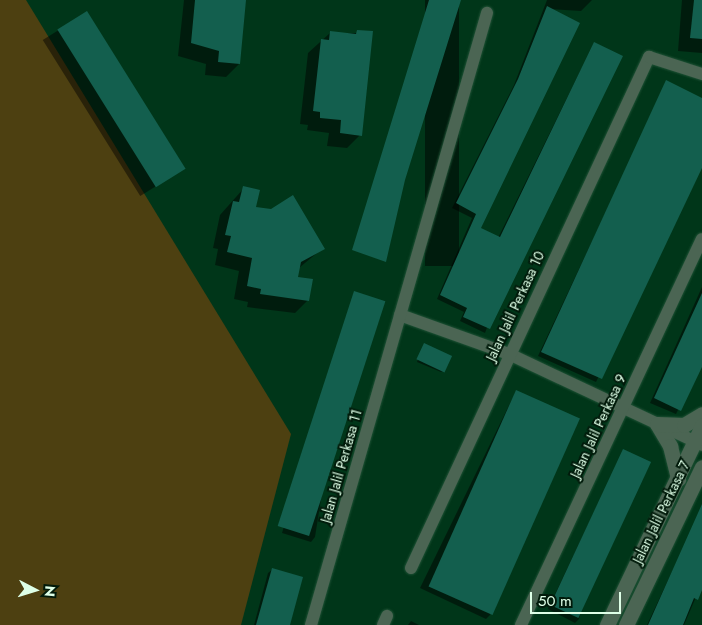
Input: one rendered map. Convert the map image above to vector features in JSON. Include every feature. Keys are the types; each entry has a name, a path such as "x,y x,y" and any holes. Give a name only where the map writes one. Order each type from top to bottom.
{"street":[{"name":"Jalan Jalil Perkasa 11","path":"311,625 487,13"},
{"name":"Jalan Jalil Perkasa 10","path":"411,568 509,354 649,57 702,74"},
{"name":"Jalan Jalil Perkasa 9","path":"521,625 702,239"},
{"path":"400,315 509,354 698,444"},
{"path":"657,424 684,424 702,414"},
{"path":"657,424 670,446 678,478"},
{"name":"Jalan Jalil Perkasa 7","path":"607,625 678,478 698,444 702,426"},
{"name":"Jalan Jalil Perkasa 7","path":"626,625 698,479 702,467"}],"shaded area":[{"path":"0,0 26,0 291,434 241,625 0,625"}],"building":[{"path":"195,0 246,0 240,64 218,62 219,51 191,43"},
{"path":"429,0 461,0 405,180 386,262 352,250"},
{"path":"694,0 702,0 702,39 690,38"},
{"path":"547,6 580,23 481,228 500,237 594,42 623,56 490,329 463,317 467,308 440,295 476,214 456,203 518,79"},
{"path":"87,11 186,169 156,187 57,30"},
{"path":"357,30 373,31 362,136 340,133 341,120 320,118 320,112 313,111 321,39 329,40 330,31 356,34"},
{"path":"666,80 702,98 702,168 602,379 541,352"},
{"path":"243,186 260,190 256,207 271,209 293,195 325,249 301,262 298,277 313,279 309,301 260,294 261,289 247,286 252,258 227,252 231,236 225,235 233,201 239,202"},
{"path":"354,291 385,301 309,536 278,526"},
{"path":"702,293 702,367 681,411 654,398"},
{"path":"424,343 452,356 444,372 416,359"},
{"path":"516,390 580,418 492,615 429,586"},
{"path":"623,449 651,462 578,618 550,605"},
{"path":"702,504 702,590 698,600 694,598 683,625 648,625"},
{"path":"272,568 303,577 290,625 256,625"}]}
